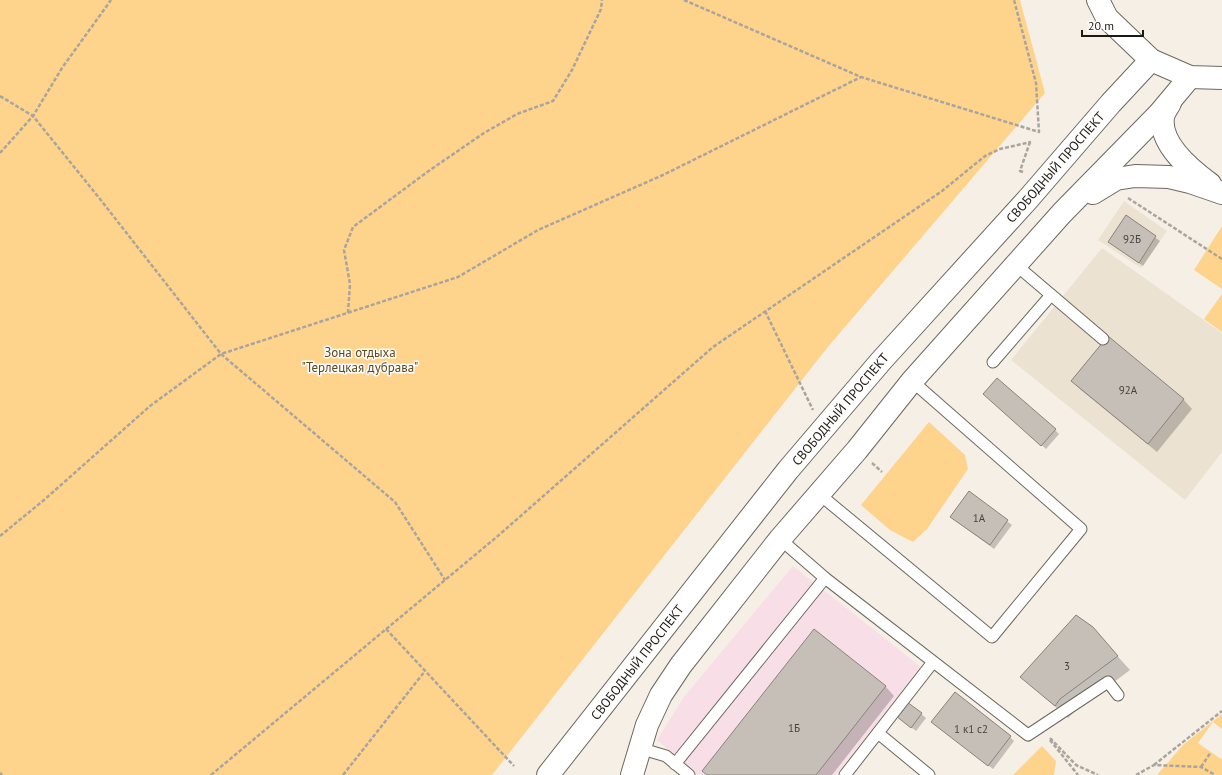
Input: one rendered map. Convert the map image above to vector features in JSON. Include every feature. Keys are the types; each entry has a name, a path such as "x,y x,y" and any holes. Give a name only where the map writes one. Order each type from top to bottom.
{"main road":[{"path":"1098,0 1107,18 1151,60 1190,77 1222,78"},
{"name":"СВОБОДНЫЙ ПРОСПЕКТ","path":"548,775 827,423 1151,60"},
{"path":"632,775 647,725 661,695 681,665 780,539 857,450 912,382 1062,213 1172,100 1190,77"},
{"path":"1172,100 1164,115 1163,126 1168,140 1185,164 1222,193"},
{"path":"1062,213 1102,186 1126,176 1169,177 1190,182 1222,193"}],"lane":[{"path":"1016,265 1103,339"},
{"path":"993,362 1051,295"},
{"path":"819,494 992,637 1081,529 912,382"},
{"path":"780,539 825,578 1028,735 1108,682 1118,695"},
{"path":"675,764 825,578"},
{"path":"845,775 933,662"},
{"path":"878,733 929,775"},
{"path":"639,748 666,756 689,775"}],"path":[{"path":"0,154 33,116 62,68 111,0"},
{"path":"348,313 350,284 344,250 353,227 430,170 484,133 517,114 553,101 572,70 601,9 602,0"},
{"path":"684,0 861,77 1039,132 1036,83 1014,0"},
{"path":"0,536 44,500 150,406 221,354 458,277 538,230 663,175 861,77"},
{"path":"0,96 33,116 221,354 395,502 446,580"},
{"path":"211,775 500,535 713,347 942,190 984,156 1000,149 1030,142 1020,171 1026,174"},
{"path":"1126,196 1222,259"},
{"path":"765,311 815,412"},
{"path":"869,460 882,472"},
{"path":"386,629 514,766"},
{"path":"343,775 425,671"},
{"path":"1136,775 1154,765 1222,711"},
{"path":"1078,775 1047,736 1076,765 1098,775"},
{"path":"1201,767 1211,752"},
{"path":"1154,765 1201,767 1215,775"}],"shaded area":[{"path":"1124,201 1167,231 1141,268 1098,240"},
{"path":"1102,248 1222,333 1222,452 1185,500 1011,360"},
{"path":"793,566 921,667 836,775 698,775 657,740 684,697"}],"green space":[{"name":"Зона отдыха \"Терлецкая дубрава\"","path":"0,0 1020,0 1045,93 827,348 492,775 0,775"},
{"path":"1222,226 1222,289 1194,270"},
{"path":"1222,294 1222,332 1204,319"},
{"path":"929,422 965,455 968,469 927,529 913,542 890,530 861,505"},
{"path":"1222,714 1222,729 1213,722 1198,743 1221,759 1222,758 1222,775 1157,775 1183,745"},
{"path":"1042,746 1056,761 1054,775 1013,775"}],"building":[{"path":"1126,215 1156,236 1139,263 1108,242"},
{"path":"1108,336 1184,399 1148,444 1071,381"},
{"path":"997,378 1056,429 1041,446 983,394"},
{"path":"969,491 1008,520 990,545 950,517"},
{"path":"1076,615 1093,627 1118,656 1060,699 1055,706 1020,677"},
{"path":"814,629 886,686 816,775 707,775 702,771"},
{"path":"955,692 1011,736 988,766 931,722"},
{"path":"907,702 922,713 911,728 896,716"}]}
